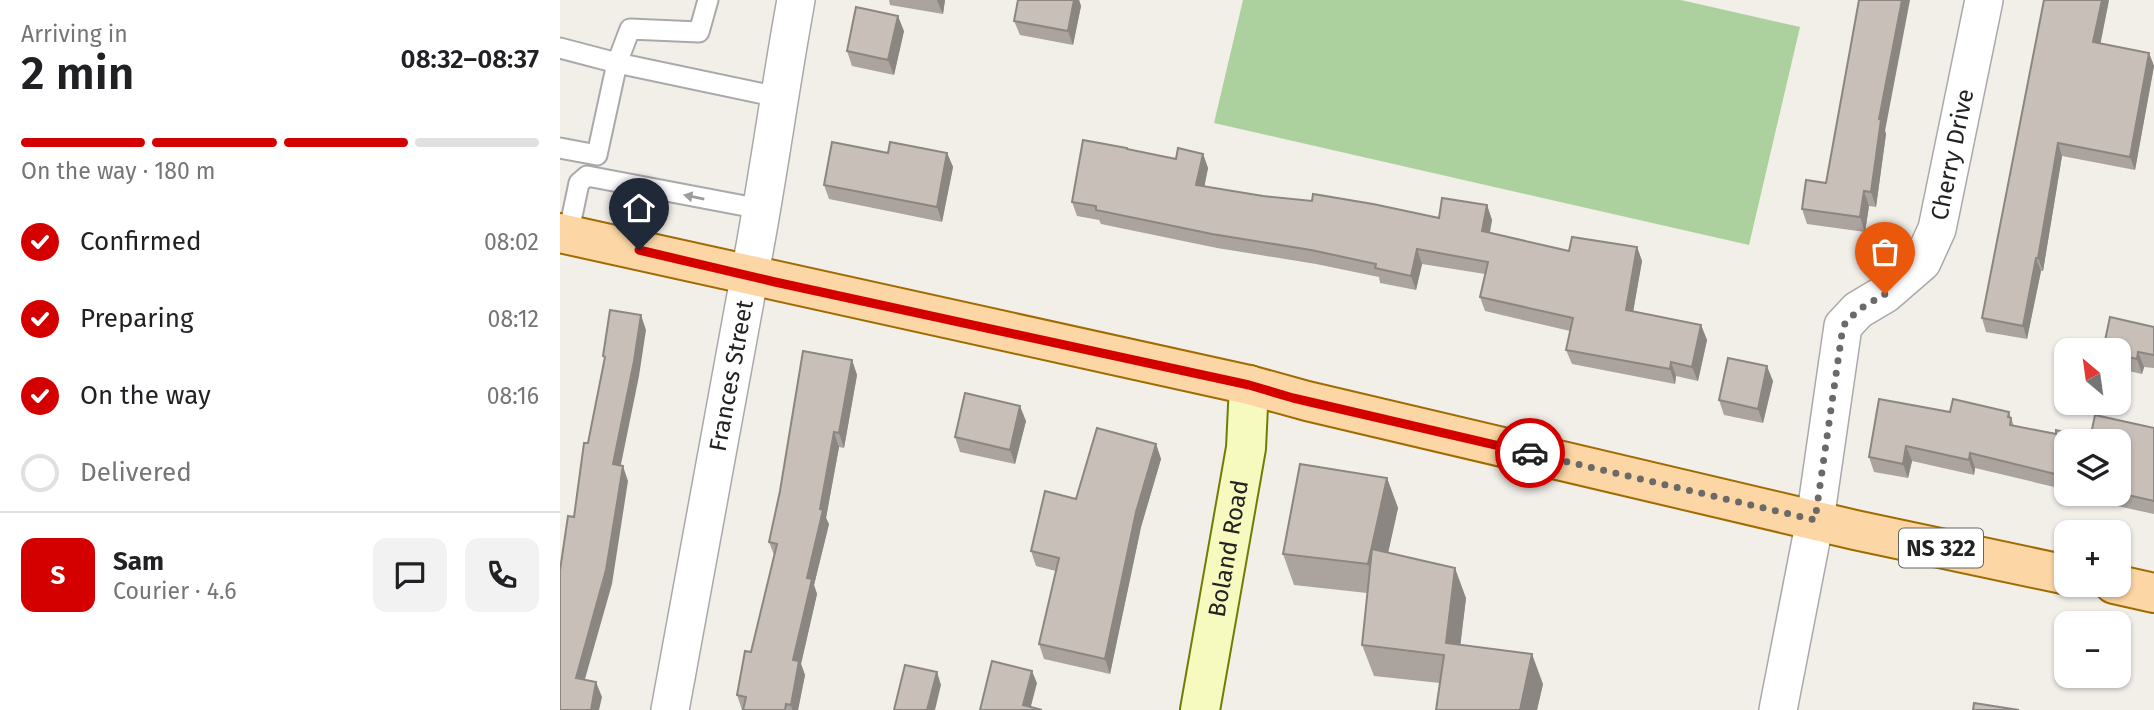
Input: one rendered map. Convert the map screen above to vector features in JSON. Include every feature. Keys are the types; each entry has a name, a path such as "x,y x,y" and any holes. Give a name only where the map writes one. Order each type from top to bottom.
{"main road":[{"name":"NS 322","path":"564,234 1249,385 1293,398 1815,520 2054,572"},
{"path":"2131,588 2154,593"}],"street":[{"name":"Frances Street","path":"670,710 796,0"},
{"name":"Cherry Drive","path":"1778,710 1815,520 1843,326 1858,310 1885,294 1922,261 1937,229 1984,0"},
{"name":"Boland Road","path":"1200,710 1248,439 1249,385"}],"lane":[{"path":"560,148 597,155 617,63 630,29 699,32 708,0"},
{"path":"560,48 617,63 778,97"},
{"path":"564,234 579,183 587,176 761,209"}],"green space":[{"path":"1243,0 1681,0 1800,27 1749,245 1214,123"}],"building":[{"path":"1018,0 1074,0 1068,31 1014,21"},
{"path":"1859,0 1902,0 1879,119 1871,192 1864,191 1860,217 1802,209 1806,180 1826,183"},
{"path":"2044,0 2102,0 2093,42 2149,53 2130,157 2058,143 2023,326 1982,318"},
{"path":"856,7 898,16 888,60 847,51"},
{"path":"1083,140 1176,159 1178,148 1203,154 1196,185 1312,201 1313,194 1439,218 1442,198 1487,205 1482,231 1569,251 1572,237 1637,247 1626,310 1701,325 1692,367 1671,362 1670,369 1566,350 1573,318 1480,297 1488,262 1417,249 1411,276 1375,268 1376,264 1212,234 1096,210 1096,206 1072,202"},
{"path":"832,142 888,153 890,142 947,153 937,207 824,185"},
{"path":"610,310 641,315 613,464 623,466 606,570 576,678 596,682 591,710 560,710 560,570 568,516 574,517 584,443 588,443 605,357"},
{"path":"2110,317 2154,327 2154,355 2138,352 2137,359 2132,358 2132,338 2106,338"},
{"path":"803,351 852,360 839,433 834,432 820,509 823,510 807,578 812,579 793,660 799,661 791,705 786,704 785,710 743,710 746,697 737,695 745,651 751,652 777,544 769,542"},
{"path":"1728,358 1767,366 1758,409 1719,400"},
{"path":"965,393 1020,406 1010,450 955,437"},
{"path":"1879,399 1950,412 1953,399 2009,412 2010,425 2054,434 2054,474 1970,453 1969,460 1906,446 1903,464 1869,457"},
{"path":"2095,415 2154,428 2154,501 2131,496 2131,429 2092,429"},
{"path":"1097,428 1156,444 1136,512 1105,659 1039,644 1059,558 1031,551 1045,491 1076,499"},
{"path":"1300,464 1387,478 1368,564 1283,554"},
{"path":"1372,549 1455,568 1446,643 1532,654 1520,710 1436,710 1444,655 1362,645"},
{"path":"992,661 1032,671 1023,705 1042,710 980,710"},
{"path":"905,665 937,672 927,710 894,710"},
{"path":"1974,703 2019,710 1973,710"}],"way so far":[{"path":"1530,453 1815,520 1843,326 1858,310 1885,294"}],"route":[{"path":"639,250 1249,385 1293,398 1530,453"}]}
